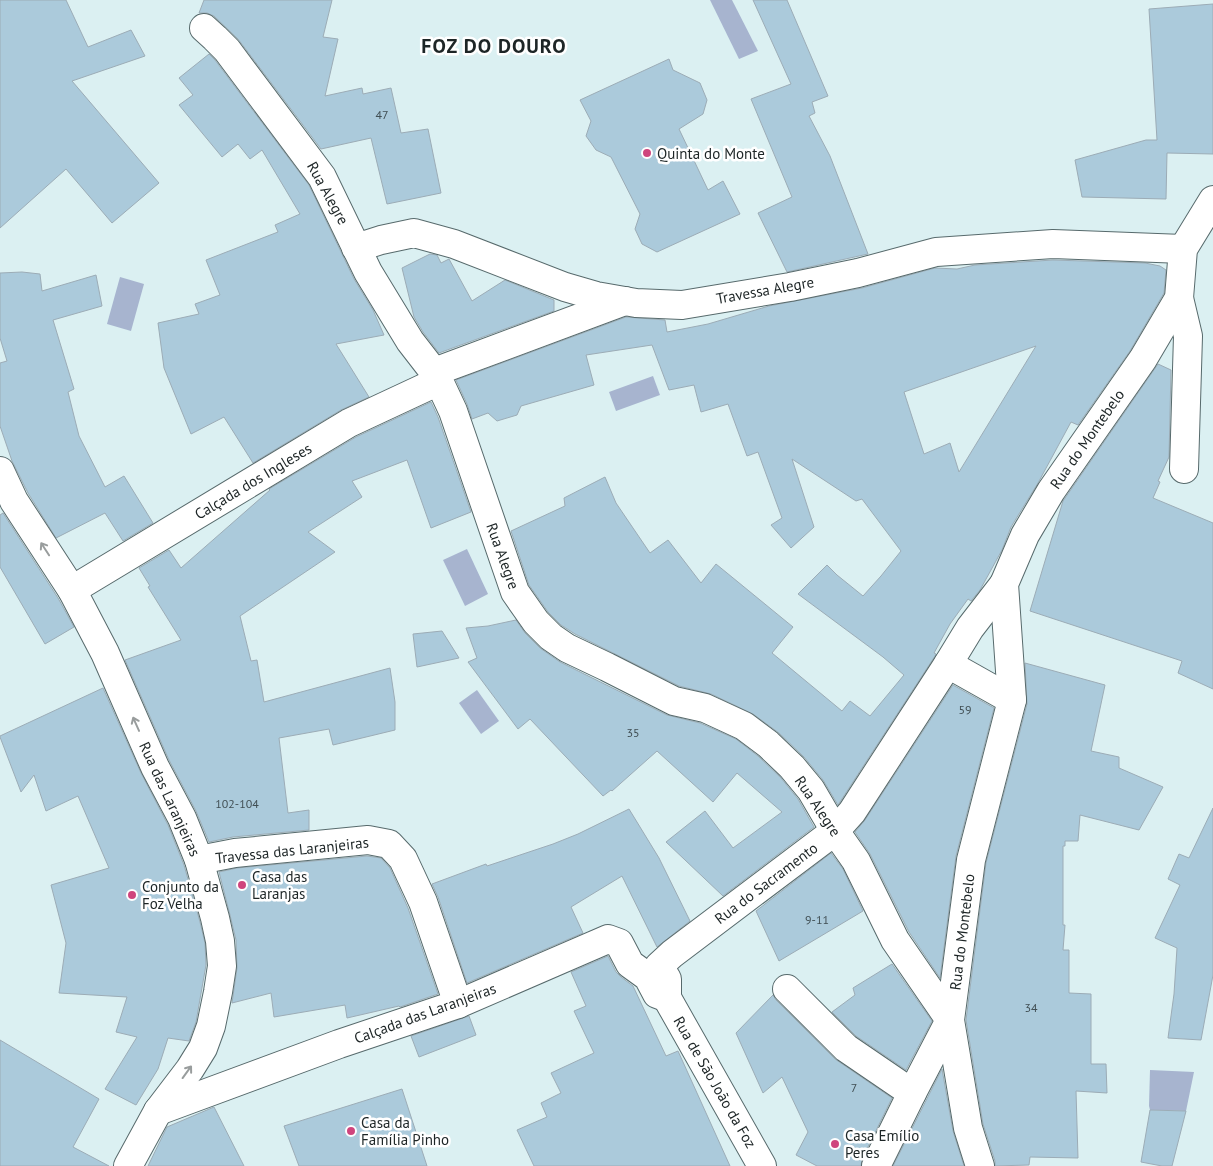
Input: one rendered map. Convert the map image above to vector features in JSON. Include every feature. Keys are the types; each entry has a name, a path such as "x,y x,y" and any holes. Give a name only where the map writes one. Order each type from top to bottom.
{"street":[{"name":"Rua Alegre","path":"204,28 227,50 322,177 368,272 410,340 436,376 453,411 515,592 536,622 551,637 567,648 607,666 674,701 705,708 744,726 768,744 811,790 835,831 856,861 895,940 950,1020"},
{"name":"Rua do Montebelo","path":"1184,469 1188,336 1179,298 1183,249 1213,200"},
{"name":"Travessa Alegre","path":"356,248 414,233 454,244 572,289 596,296 636,303 682,305 790,287 858,273 936,252 1053,244 1183,249"},
{"name":"Rua do Montebelo","path":"948,664 970,628 1004,584 1026,536 1051,491 1142,358 1179,298"},
{"name":"Calçada dos Ingleses","path":"72,590 349,423 436,376 625,301"},
{"name":"Rua das Laranjeiras","path":"0,471 14,501 72,590 105,653 155,768 182,818 198,860 220,942 222,966 218,992 211,1026 203,1048 158,1111 128,1166"},
{"name":"Rua do Montebelo","path":"980,1166 968,1128 950,1020 971,860 1012,700 1004,584"},
{"name":"Rua do Sacramento","path":"667,998 667,979 659,966 672,954 835,831 852,812 948,664"},
{"path":"948,664 1012,700"},
{"name":"Travessa das Laranjeiras","path":"198,860 235,853 352,841 368,840 389,844 403,858 423,902 458,1004"},
{"name":"Calçada das Laranjeiras","path":"158,1111 339,1044 458,1004 608,939 619,943 630,964 648,977 657,994 667,998"},
{"path":"787,989 846,1048 912,1093"},
{"name":"Rua de São João da Foz","path":"667,998 762,1166"},
{"path":"876,1166 950,1020"}],"water":[{"path":"710,0 732,0 758,51 739,59"},
{"path":"120,277 144,284 131,331 107,324"},
{"path":"653,376 660,395 616,411 609,392"},
{"path":"467,549 488,594 465,606 443,560"},
{"path":"477,690 499,721 481,734 459,703"},
{"path":"1150,1070 1194,1072 1186,1111 1150,1110"}],"building":[{"path":"0,0 66,0 88,47 131,30 145,56 72,81 159,183 112,223 66,169 0,228"},
{"path":"204,0 332,0 323,37 338,39 325,96 362,88 363,94 391,88 401,133 428,129 441,193 387,204 371,138 321,149 238,39 214,16 207,13 199,13"},
{"path":"753,0 787,0 828,96 812,102 815,113 809,116 830,156 868,254 787,272 758,213 792,197 751,99 791,84"},
{"path":"1213,4 1213,154 1167,153 1166,199 1082,197 1075,160 1146,140 1157,140 1149,9"},
{"path":"209,54 309,185 354,279 373,310 384,335 336,344 369,397 341,410 253,463 224,417 191,434 164,368 158,323 199,314 195,304 220,295 206,260 278,232 275,225 300,214 262,150 250,159 238,144 222,157 179,105 193,95 179,78"},
{"name":"Quinta do Monte","path":"669,59 673,70 700,83 707,100 703,114 679,129 708,190 723,181 740,214 657,252 642,244 635,229 640,214 611,157 596,150 586,136 591,121 580,100"},
{"path":"430,254 437,255 441,263 449,259 472,301 505,280 554,300 554,311 439,353 414,317 402,268"},
{"path":"1053,260 1145,263 1160,266 1166,270 1164,293 1130,351 1078,425 1071,422 1038,483 1011,527 1002,550 980,590 971,601 968,599 950,624 934,653 936,654 935,656 838,805 823,780 804,757 779,733 753,714 711,694 679,686 575,634 561,625 548,612 529,585 511,531 565,506 564,498 605,477 616,503 650,553 668,540 701,583 716,564 793,627 772,653 842,711 850,701 870,716 904,675 883,657 798,594 827,565 863,596 901,551 862,499 856,501 792,459 814,527 791,548 771,525 782,518 758,452 747,456 728,404 701,412 694,385 669,390 652,345 586,355 594,385 521,406 517,415 497,421 488,413 472,419 456,380 626,317 665,320 667,332 708,324 769,306 862,288 935,268 957,269 975,265","holes":["1036,346 959,472 950,443 924,454 904,392"]},
{"path":"22,272 40,274 42,291 96,275 102,306 53,320 74,389 68,392 79,436 105,487 124,476 153,523 123,541 105,513 56,538 28,493 12,461 0,426 0,363 7,361 0,338 0,273"},
{"path":"1158,364 1171,370 1169,457 1158,481 1160,482 1153,498 1213,523 1213,689 1178,673 1182,661 1030,611 1063,501"},
{"path":"431,402 471,512 431,528 407,460 352,481 362,497 308,532 335,552 240,616 251,661 257,660 264,702 390,668 395,702 395,730 333,745 329,729 279,738 288,813 309,810 309,830 233,837 209,842 196,811 169,760 125,660 181,640 148,587 150,586 139,568 169,550 181,568 269,489 356,437"},
{"path":"3,513 58,598 74,627 45,644 0,567 0,515"},
{"path":"516,620 525,633 540,648 560,662 667,715 700,723 736,739 758,756 781,778 798,799 814,827 723,896 666,842 705,811 733,848 782,812 737,773 713,802 657,751 612,791 603,796 530,719 518,729 468,662 477,658 466,628 488,626"},
{"path":"442,631 459,658 417,667 413,634"},
{"path":"1025,663 1105,685 1091,751 1119,757 1119,768 1163,787 1139,830 1080,815 1078,841 1065,841 1065,846 1063,846 1063,925 1065,925 1063,950 1069,950 1069,993 1091,994 1091,1064 1106,1064 1107,1093 1076,1091 1078,1158 1030,1157 1029,1165 995,1166 983,1124 966,1020 986,863 1027,704"},
{"path":"953,685 994,708 956,856 940,978 909,932 870,854 855,832 865,820"},
{"path":"103,688 141,773 168,825 184,865 205,943 206,965 196,1022 189,1041 168,1038 158,1069 136,1105 105,1089 137,1037 116,1032 127,997 59,993 66,943 51,885 109,868 78,796 46,811 34,775 21,792 0,737"},
{"path":"1213,808 1213,975 1201,1040 1168,1038 1174,994 1177,948 1155,938 1180,885 1168,879 1179,854 1189,858"},
{"path":"629,809 659,858 690,921 657,947 622,876 571,907 583,933 467,983 432,884 486,864 487,866 553,844"},
{"path":"831,853 843,869 863,911 779,961 756,911"},
{"path":"367,856 381,858 390,868 408,908 438,994 400,1007 347,1018 345,1005 274,1017 271,993 232,1003 237,968 236,940 219,872 237,868"},
{"path":"608,956 616,972 633,986 666,1056 678,1051 730,1166 534,1166 517,1130 547,1117 541,1103 561,1093 551,1073 594,1053 574,1011 586,1006 571,972"},
{"path":"892,964 932,1021 906,1070 856,1036 832,1012 855,995 853,988"},
{"path":"773,995 835,1059 892,1098 862,1159 861,1166 817,1166 796,1155 808,1132 782,1077 763,1093 736,1033"},
{"path":"469,1016 476,1035 419,1057 411,1036"},
{"path":"0,1040 99,1099 73,1147 109,1166 0,1166"},
{"path":"942,1069 953,1131 964,1166 893,1166"},
{"name":"Casa da Família Pinho","path":"402,1089 427,1166 299,1166 284,1126"},
{"path":"214,1107 244,1166 148,1166 167,1127"},
{"path":"1150,1110 1186,1111 1172,1166 1141,1162"}],"place":[{"name":"Quinta do Monte","path":"647,153"},
{"name":"Casa das Laranjas","path":"242,885"},
{"name":"Conjunto da Foz Velha","path":"132,895"},
{"name":"Casa da Família Pinho","path":"351,1131"},
{"name":"Casa Emílio Peres","path":"835,1144"}],"district":[{"name":"FOZ DO DOURO","path":"494,46"}]}
